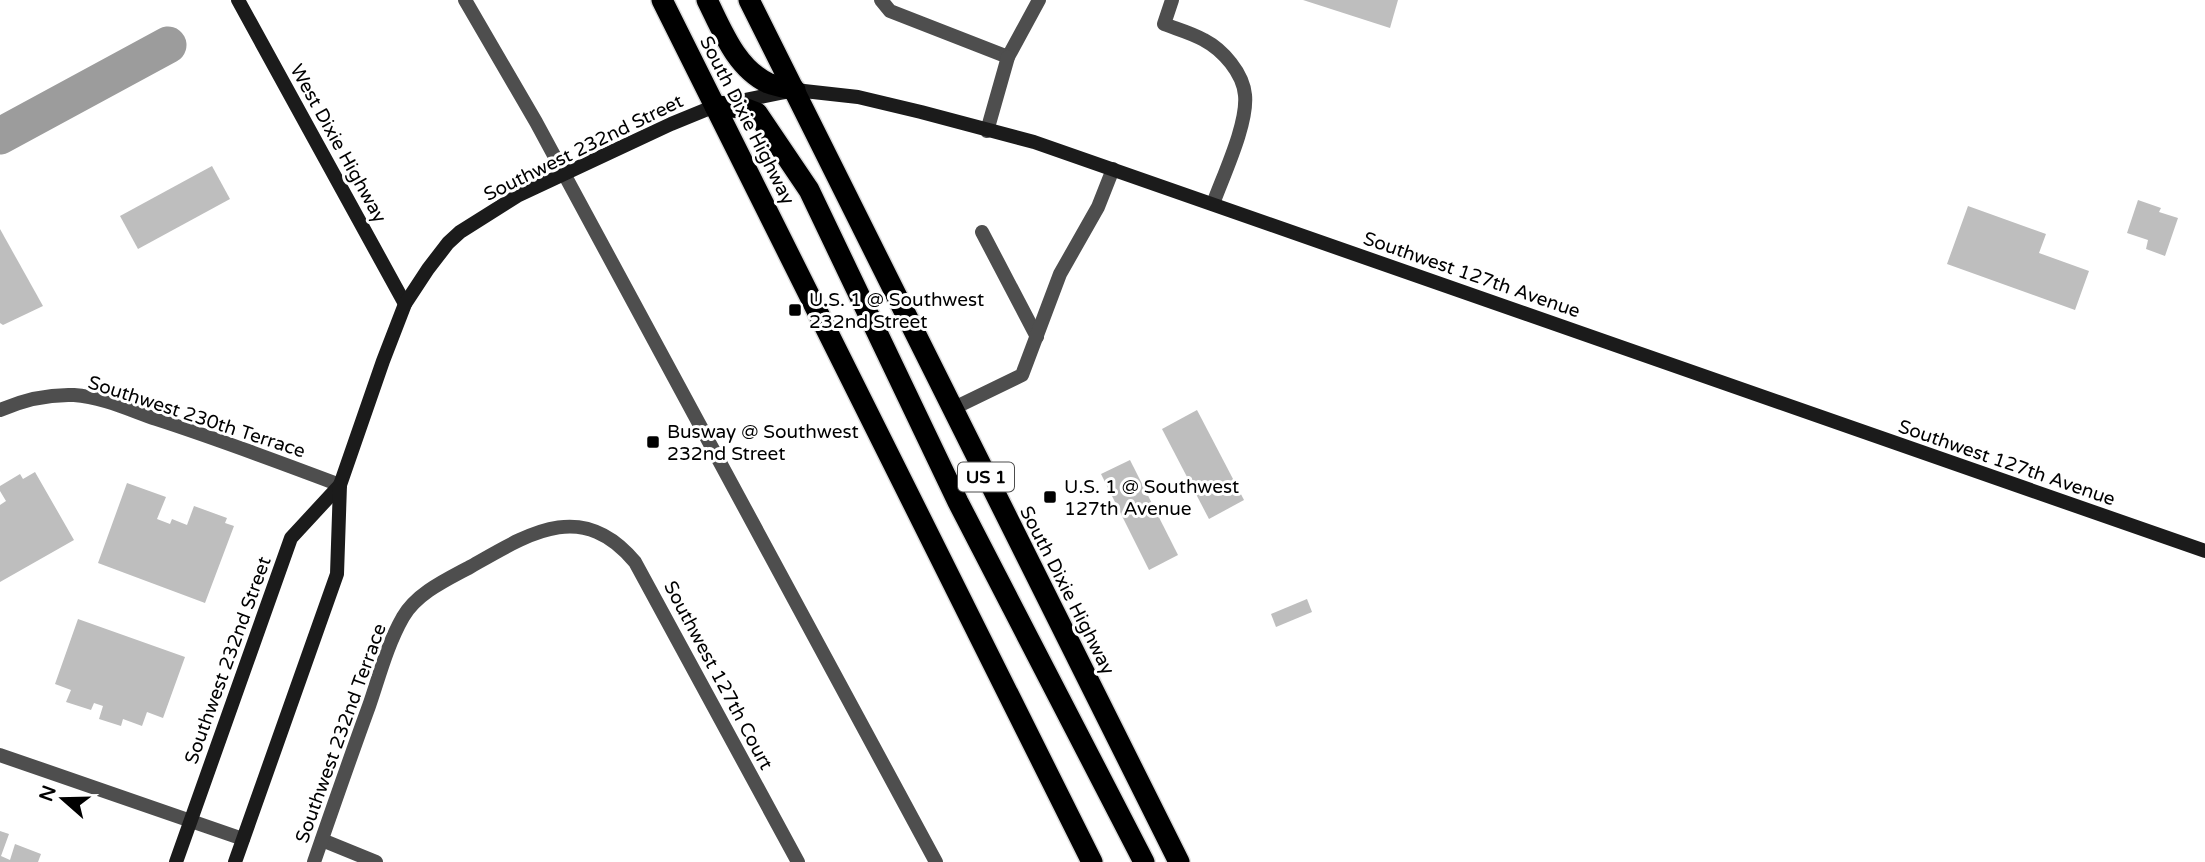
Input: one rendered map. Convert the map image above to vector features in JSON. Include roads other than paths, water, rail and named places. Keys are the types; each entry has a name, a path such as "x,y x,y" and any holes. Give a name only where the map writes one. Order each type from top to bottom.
{"highway":[{"name":"South Dixie Highway","path":"662,0 1092,862"},
{"path":"707,0 733,50 753,73 768,83 795,90"},
{"name":"South Dixie Highway","path":"749,0 1179,862"},
{"path":"715,106 744,108 757,113 809,190 958,502 1144,862"}],"street":[{"name":"West Dixie Highway","path":"238,0 405,304"},
{"path":"465,0 536,121 936,862"},
{"path":"881,0 890,11 1008,57"},
{"path":"987,131 1008,57 1039,0"},
{"path":"1172,0 1164,24 1205,40 1223,54 1236,70 1245,94 1243,118 1213,204"},
{"name":"Southwest 127th Avenue","path":"715,106 795,90 858,97 1034,142 2205,551"},
{"name":"Southwest 232nd Street","path":"235,862 337,574 340,485 405,304 447,243 460,232 517,196 715,106"},
{"path":"952,409 1022,375 1060,274 1098,207 1113,169"},
{"path":"982,232 1037,337"},
{"name":"Southwest 230th Terrace","path":"0,410 43,397 88,397 179,426 340,485"},
{"name":"Southwest 232nd Street","path":"176,862 291,538 340,485"},
{"name":"Southwest 232nd Terrace","path":"314,862 391,642 411,606 432,589 519,539 552,528 585,528"},
{"name":"Southwest 127th Court","path":"585,528 611,539 624,548 635,562 798,862"},
{"path":"0,755 243,839"},
{"path":"322,840 376,862"}],"waterway":[{"path":"0,136 168,45"}],"place":[{"name":"U.S. 1 @ Southwest 232nd Street","path":"795,310"},
{"name":"Busway @ Southwest 232nd Street","path":"653,442"},
{"name":"U.S. 1 @ Southwest 127th Avenue","path":"1050,497"}]}
